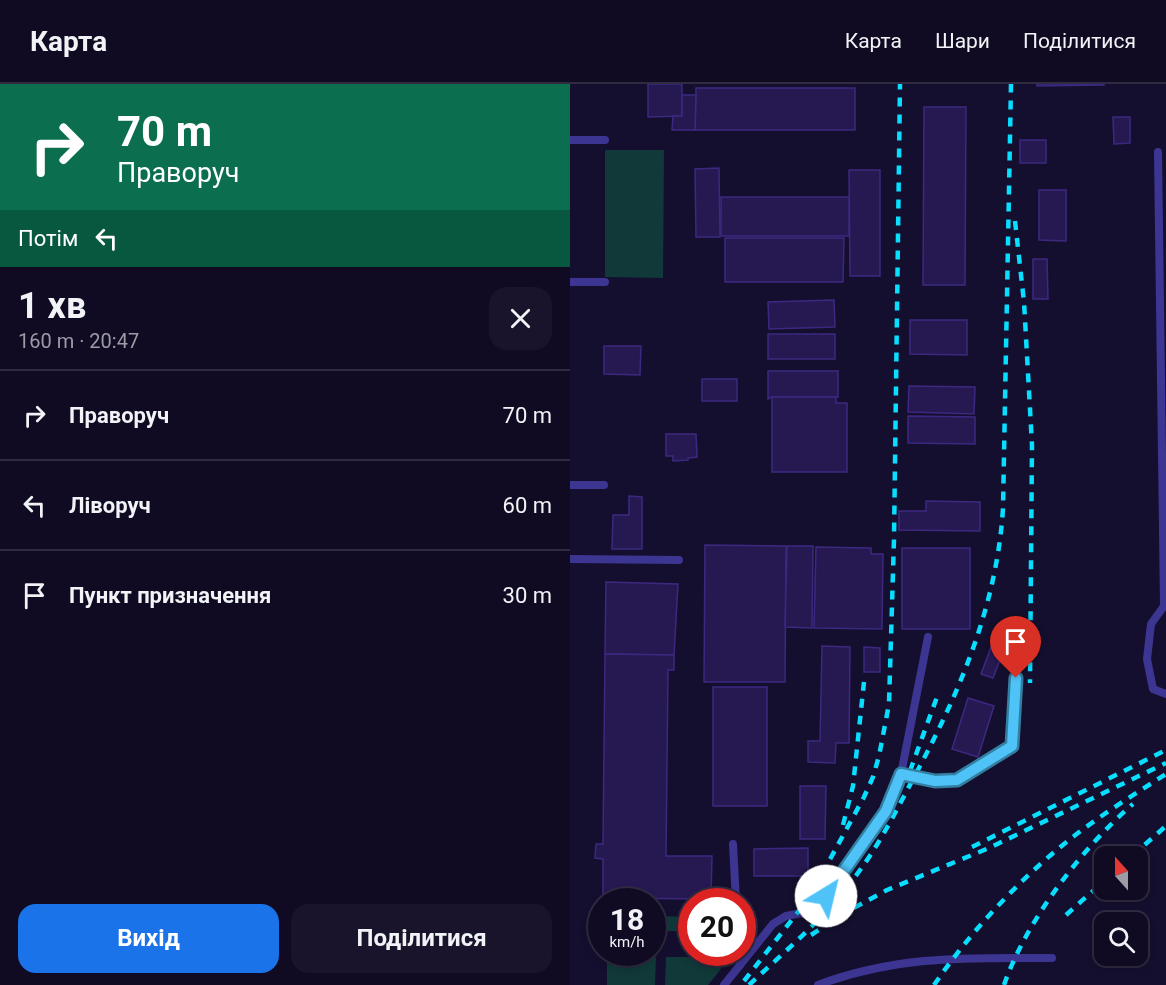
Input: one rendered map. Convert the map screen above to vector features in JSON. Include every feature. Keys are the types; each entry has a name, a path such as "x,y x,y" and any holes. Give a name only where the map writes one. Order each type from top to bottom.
{"lane":[{"path":"570,140 605,140"},
{"path":"1158,152 1164,606 1152,624 1147,659 1153,689 1166,694"},
{"path":"570,282 604,282"},
{"path":"570,485 604,485"},
{"path":"570,559 679,560"},
{"path":"756,945 773,924 786,916 807,912 826,896 886,811 901,774 928,637"},
{"path":"901,774 935,781 957,780 1012,746 1016,678"},
{"path":"733,844 735,888"},
{"path":"818,985 888,964 954,958 1052,958"},
{"path":"724,985 739,966"}],"green space":[{"path":"605,150 664,150 663,278 605,277"},
{"path":"666,916 678,917 678,931 666,931"},
{"path":"666,957 678,957 678,966 722,966 708,985 665,985"},
{"path":"607,966 656,966 655,985 607,985"}],"building":[{"path":"648,84 682,84 682,116 648,117"},
{"path":"1037,84 1104,84 1104,85 1037,86"},
{"path":"696,88 855,88 855,130 695,130"},
{"path":"682,95 696,95 695,130 672,130 673,116 682,116"},
{"path":"924,107 966,107 965,285 923,285"},
{"path":"1113,117 1130,117 1130,143 1114,144"},
{"path":"1020,140 1046,140 1046,163 1020,163"},
{"path":"719,168 720,237 696,237 695,169"},
{"path":"849,170 880,170 880,276 850,276"},
{"path":"1039,190 1066,190 1066,241 1039,240"},
{"path":"721,197 849,197 849,236 721,236"},
{"path":"725,238 844,238 843,282 725,282"},
{"path":"1033,259 1047,259 1048,299 1033,299"},
{"path":"834,300 835,327 769,329 768,302"},
{"path":"910,320 967,320 967,355 910,354"},
{"path":"768,334 835,334 835,359 768,359"},
{"path":"604,346 641,346 640,375 604,374"},
{"path":"768,371 838,371 838,397 772,397 768,399"},
{"path":"702,379 737,379 737,401 702,401"},
{"path":"909,386 975,387 974,414 908,412"},
{"path":"772,397 836,397 836,403 847,403 847,472 772,472"},
{"path":"908,416 975,417 975,444 908,443"},
{"path":"666,434 696,434 697,457 673,461 673,456 666,456"},
{"path":"629,496 642,497 642,549 612,549 613,515 629,515"},
{"path":"926,501 980,502 980,531 899,530 899,511 926,511"},
{"path":"705,545 786,546 785,682 704,682"},
{"path":"787,546 813,546 812,628 785,627"},
{"path":"816,547 871,548 871,554 883,554 882,629 814,628"},
{"path":"902,548 970,548 970,629 902,629"},
{"path":"606,582 678,584 674,655 605,654"},
{"path":"999,626 1011,631 993,678 981,674"},
{"path":"822,646 850,647 849,743 836,743 835,763 808,762 808,741 820,741"},
{"path":"864,647 880,648 880,672 864,672"},
{"path":"605,654 674,655 674,670 668,670 666,856 712,856 711,888 678,888 678,899 666,899 666,888 603,888 603,859 595,858 596,844 603,844"},
{"path":"713,687 767,687 767,806 713,806"},
{"path":"968,698 994,706 978,757 952,749"},
{"path":"800,786 826,786 825,839 800,839"},
{"path":"808,848 808,876 754,876 754,849"}],"railway":[{"path":"822,874 873,777 889,704 894,539 900,84"},
{"path":"749,985 824,914 874,849 946,715 984,614 993,580 1003,508 1011,84"},
{"path":"1015,221 1024,302 1032,445 1030,683"},
{"path":"843,825 853,786 864,682"},
{"path":"910,771 937,697"},
{"path":"972,847 1166,750"},
{"path":"811,935 848,911 887,890 989,848 1166,763"},
{"path":"934,985 966,942 1021,882 1061,846 1166,774"},
{"path":"1004,985 1026,936 1058,887 1094,842 1133,804"},
{"path":"1143,846 1166,826"},
{"path":"744,981 798,912 826,866"},
{"path":"1066,915 1094,890"}],"route":[{"path":"826,896 886,811 901,774 935,781 957,780 1012,746 1016,678"}]}
